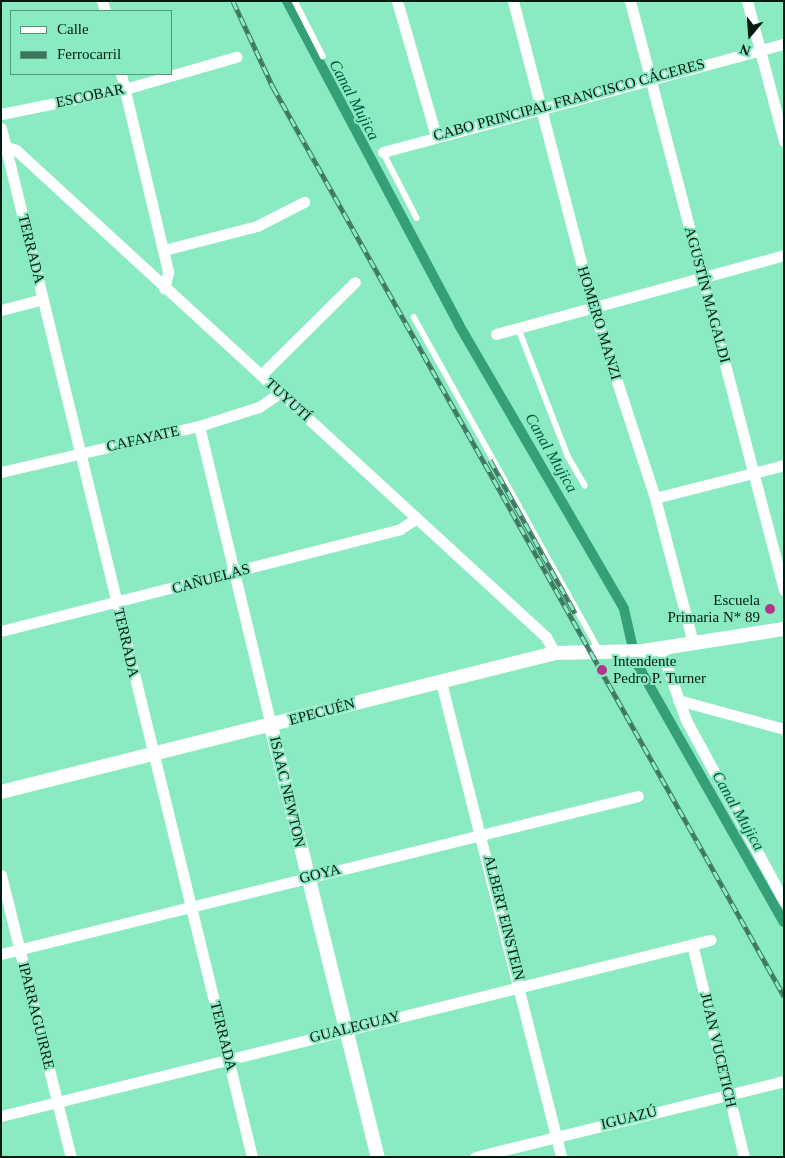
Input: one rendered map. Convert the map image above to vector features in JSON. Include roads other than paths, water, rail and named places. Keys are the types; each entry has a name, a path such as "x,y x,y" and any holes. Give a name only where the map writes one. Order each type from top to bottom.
{"street":[{"path":"398,1 436,136"},
{"name":"HOMERO MANZI","path":"514,1 592,304 655,498 693,643"},
{"name":"AGUSTÍN MAGALDI","path":"630,1 784,590"},
{"path":"747,1 784,141"},
{"name":"CABO PRINCIPAL FRANCISCO CÁCERES","path":"383,152 650,78 784,44"},
{"name":"ESCOBAR","path":"1,114 125,89 236,58"},
{"path":"121,75 164,250 168,272 164,288"},
{"name":"TERRADA","path":"1,130 8,147 153,756 230,1058 252,1157"},
{"name":"TUYUTÍ","path":"8,147 261,375 546,637 555,653"},
{"path":"164,250 257,226 304,202"},
{"path":"496,334 592,304 784,255"},
{"path":"261,375 355,282"},
{"path":"1,310 43,299"},
{"name":"CAFAYATE","path":"1,472 198,426 259,407 280,393"},
{"name":"ISAAC NEWTON","path":"198,426 307,877 378,1157"},
{"path":"655,498 784,466"},
{"name":"CAÑUELAS","path":"1,631 117,604 400,529 417,518"},
{"name":"EPECUÉN","path":"1,792 153,756 555,653 643,651 784,630"},
{"path":"660,648 678,700 784,901"},
{"name":"ALBERT EINSTEIN","path":"441,682 521,985 561,1157"},
{"path":"678,700 784,729"},
{"name":"GOYA","path":"1,954 482,833 638,796"},
{"name":"IPARRAGUIRRE","path":"1,876 71,1157"},
{"name":"GUALEGUAY","path":"1,1116 521,985 710,940"},
{"name":"JUAN VUCETICH","path":"692,944 744,1157"},
{"name":"IGUAZÚ","path":"475,1157 728,1093 784,1081"}],"lane":[{"path":"295,1 323,56"},
{"path":"383,152 417,218"},
{"path":"414,316 601,653"},
{"path":"518,327 568,456 585,486"}],"waterway":[{"name":"Canal Mujica","path":"287,1 459,325 624,609 636,662 784,922"}],"railway":[{"path":"233,1 273,87 784,996"},
{"path":"490,460 575,613"}],"place":[{"name":"Escuela Primaria N* 89","path":"770,609"},
{"name":"Intendente Pedro P. Turner","path":"602,670"}]}
